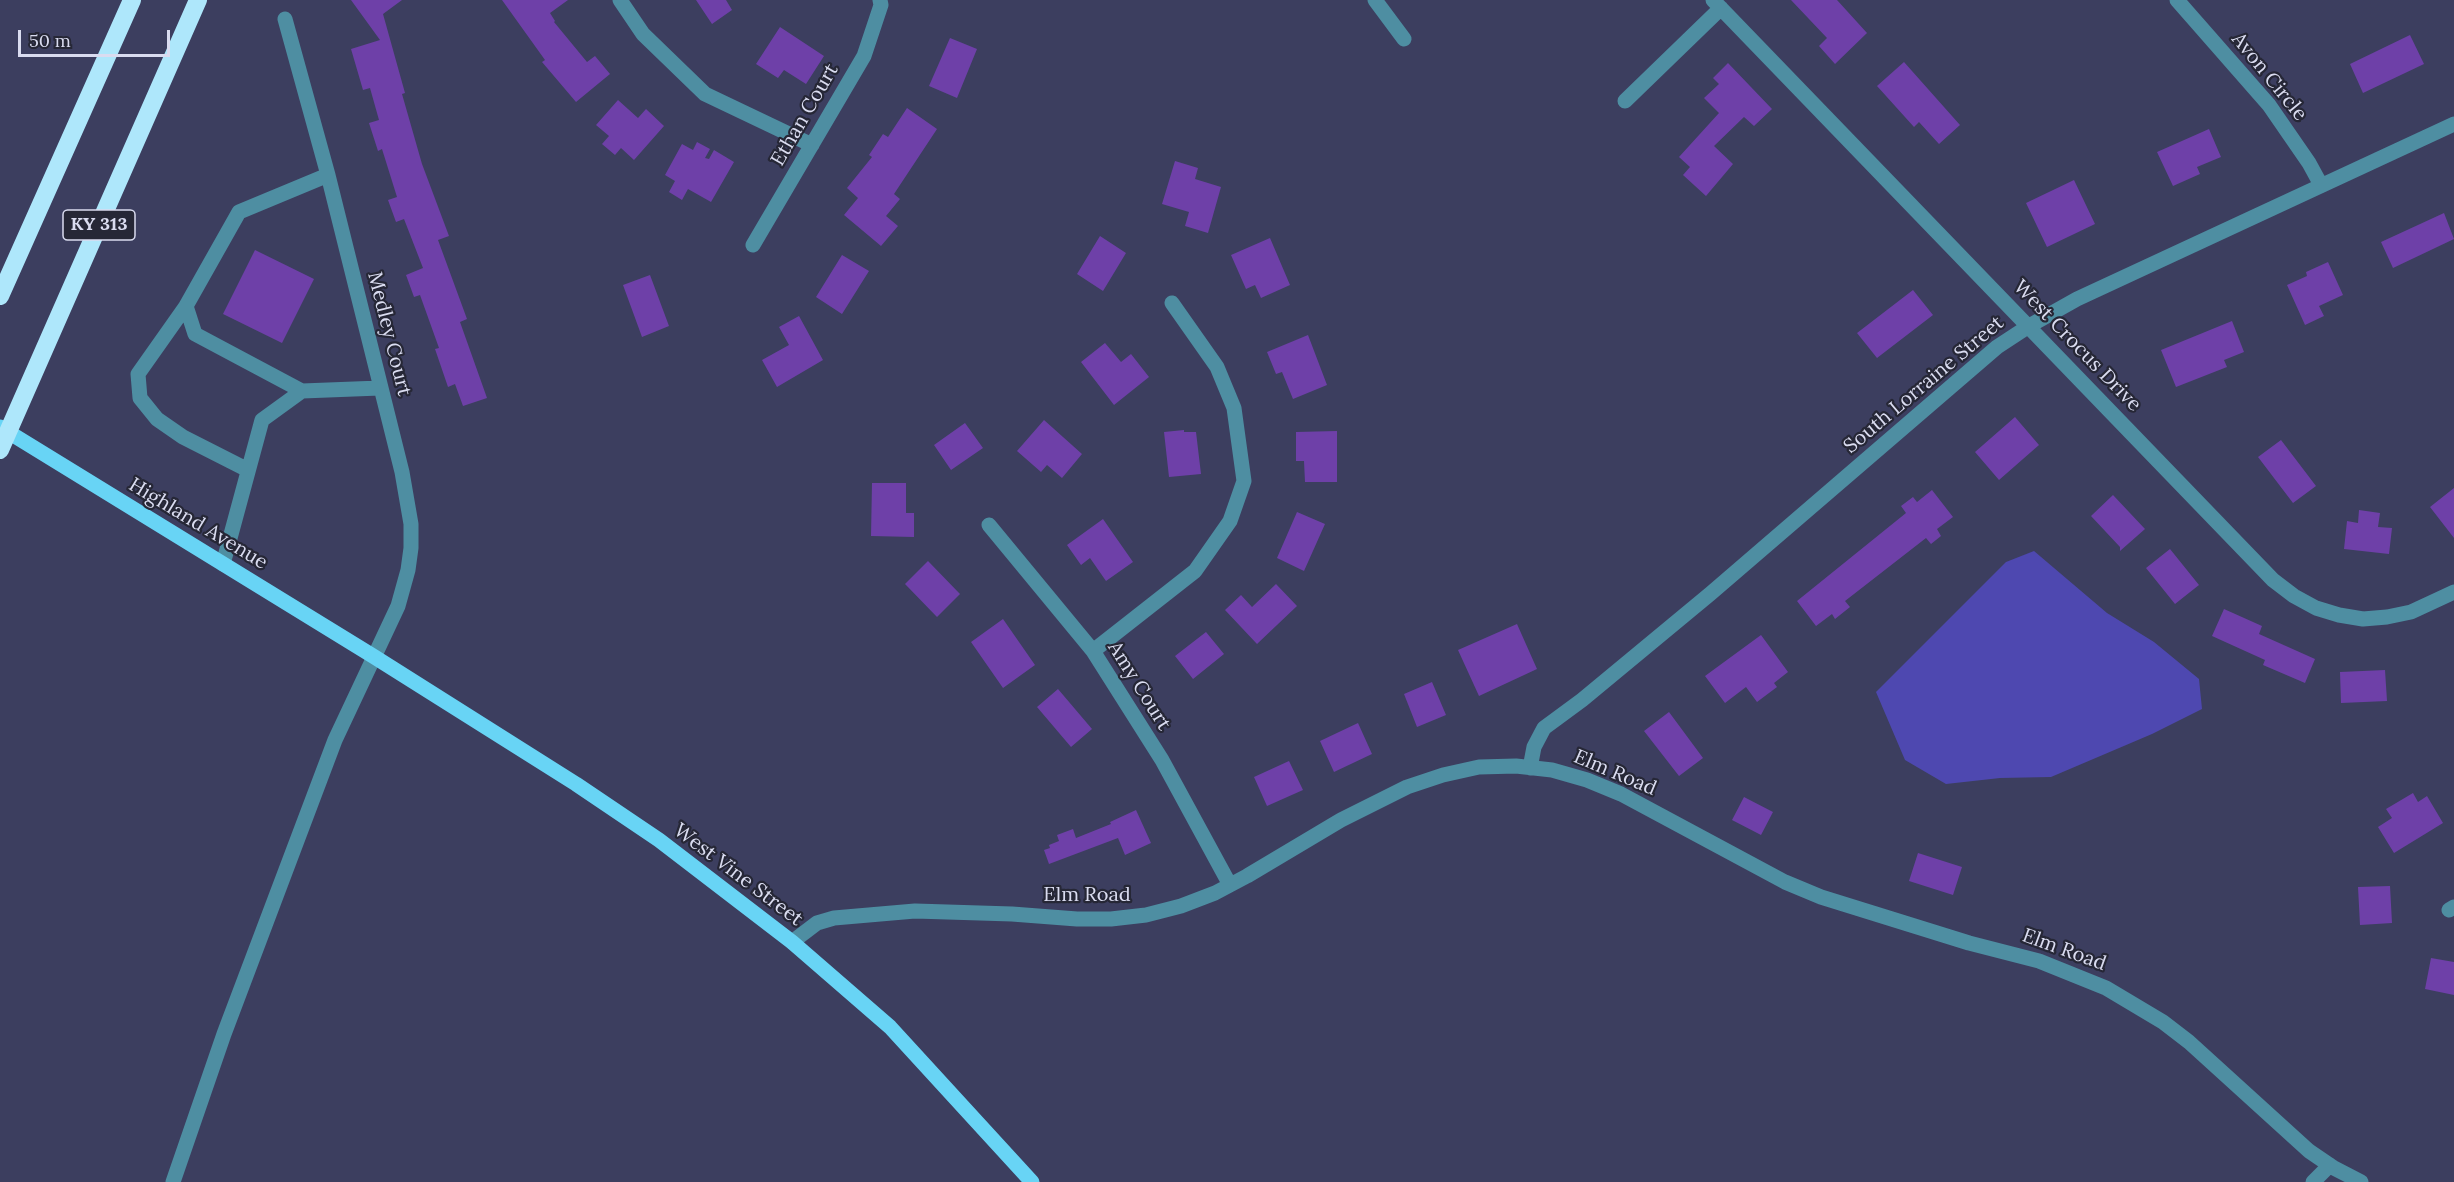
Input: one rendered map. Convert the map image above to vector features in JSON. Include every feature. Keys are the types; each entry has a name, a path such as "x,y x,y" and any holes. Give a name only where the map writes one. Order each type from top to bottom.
{"highway":[{"name":"KY 313","path":"0,296 132,0"},
{"name":"KY 313","path":"0,450 4,429 198,0"}],"main road":[{"name":"Highland Avenue","path":"4,429 374,656"},
{"name":"West Vine Street","path":"374,656 576,784 658,840 792,942 890,1027 1032,1182"}],"street":[{"path":"620,0 643,34 705,94 812,145"},
{"name":"Ethan Court","path":"753,245 864,56 881,5 880,0"},
{"path":"1375,0 1404,39"},
{"name":"Avon Circle","path":"2177,0 2269,105 2309,163 2321,185"},
{"path":"1624,101 1717,4"},
{"name":"West Crocus Drive","path":"1717,4 2273,580 2294,596 2324,610 2363,619 2411,612 2454,592"},
{"name":"Medley Court","path":"173,1182 224,1034 335,740 398,606 408,570 411,548 408,499 328,175 285,19"},
{"name":"South Lorraine Street","path":"1530,768 1534,747 1544,728 1582,700 1710,594 1997,347 2077,299 2454,124"},
{"path":"248,470 183,437 157,419 140,398 138,374 186,306 239,212 328,175"},
{"path":"1093,651 1195,571 1230,521 1244,481 1234,408 1217,367 1172,303"},
{"path":"186,306 195,334 302,391 380,388"},
{"path":"223,564 262,420 302,391"},
{"name":"Amy Court","path":"989,525 1093,651 1161,760 1230,885"},
{"name":"Elm Road","path":"792,942 818,923 834,918 915,911 1077,919 1111,919 1146,915 1181,906 1230,885 1341,819 1407,787 1443,775 1479,768 1552,770 1587,780 1610,790 1785,882 1821,897 1969,943 2039,961 2106,988 2163,1022 2189,1042 2302,1145 2330,1165 2361,1182"},
{"path":"2313,1182 2330,1165"}],"shaded area":[{"path":"2034,551 2107,613 2154,642 2199,679 2202,709 2152,734 2051,777 2000,778 1946,784 1905,760 1876,692 2006,562"}],"building":[{"path":"351,0 402,0 383,14 422,164 449,236 438,240 467,319 460,322 487,398 463,406 455,384 448,387 435,349 439,348 420,295 414,297 406,275 423,268 404,219 396,222 388,200 397,197 382,149 378,151 369,123 379,120 370,88 363,90 351,49 380,40"},
{"path":"502,0 568,0 550,13 554,22 587,62 595,56 610,74 576,102 542,62 545,60"},
{"path":"696,0 726,0 732,10 712,24"},
{"path":"1791,0 1837,0 1867,33 1835,64 1819,46 1827,38"},
{"path":"780,27 824,56 806,84 784,70 778,78 756,64"},
{"path":"2410,35 2424,64 2363,93 2350,64"},
{"path":"950,38 977,49 957,98 929,86"},
{"path":"1904,62 1960,125 1939,144 1919,122 1914,127 1877,86"},
{"path":"1728,63 1772,109 1754,126 1744,117 1714,146 1733,164 1706,196 1683,175 1690,167 1679,157 1719,113 1704,98 1719,84 1713,78"},
{"path":"618,100 638,118 646,109 664,126 634,160 621,148 615,155 602,144 609,136 596,125"},
{"path":"907,108 937,129 894,194 900,199 886,216 898,226 881,246 844,215 858,198 847,188 872,157 869,155 883,134 888,137"},
{"path":"2209,129 2221,157 2197,167 2200,174 2173,186 2157,152"},
{"path":"697,142 710,149 705,158 709,159 714,150 734,162 711,202 688,189 682,200 669,192 675,181 665,175 682,144 693,150"},
{"path":"1175,161 1198,168 1195,179 1221,187 1208,233 1185,226 1189,212 1162,204"},
{"path":"2074,180 2095,224 2047,247 2026,203"},
{"path":"2444,213 2454,239 2393,268 2381,242"},
{"path":"1100,236 1126,253 1103,291 1077,274"},
{"path":"1270,238 1290,285 1261,298 1255,285 1246,289 1231,255"},
{"path":"255,250 314,279 282,343 223,314"},
{"path":"842,255 869,271 842,314 816,297"},
{"path":"2328,262 2343,295 2319,306 2324,316 2305,325 2287,285 2307,276 2306,272"},
{"path":"650,275 669,326 642,337 623,285"},
{"path":"1913,290 1933,315 1877,358 1857,333"},
{"path":"799,316 823,360 777,387 762,360 789,345 779,327"},
{"path":"2232,321 2244,352 2224,360 2227,367 2176,387 2161,350"},
{"path":"1308,335 1327,385 1293,399 1282,372 1276,374 1267,352"},
{"path":"1105,343 1121,362 1131,354 1149,377 1114,405 1081,362"},
{"path":"2015,417 2039,445 1999,480 1975,452"},
{"path":"1044,420 1082,454 1062,478 1047,465 1041,472 1017,451"},
{"path":"965,423 983,448 951,470 934,445"},
{"path":"1184,430 1184,432 1196,432 1201,474 1169,477 1164,432"},
{"path":"1337,431 1337,482 1305,482 1304,461 1296,461 1296,432"},
{"path":"2281,440 2316,486 2293,503 2258,457"},
{"path":"872,483 906,483 906,513 914,513 914,537 871,536"},
{"path":"2454,488 2454,538 2430,507"},
{"path":"1932,490 1953,517 1937,529 1941,536 1931,544 1926,538 1845,601 1850,607 1835,619 1832,614 1816,626 1797,601 1906,513 1901,506 1913,497 1917,502"},
{"path":"2113,495 2145,529 2120,551 2120,547 2091,516"},
{"path":"2359,510 2380,513 2378,527 2392,528 2389,554 2344,549 2347,521 2358,523"},
{"path":"1297,512 1325,524 1304,571 1277,558"},
{"path":"1103,519 1133,562 1106,581 1090,558 1081,565 1067,545"},
{"path":"2170,549 2199,585 2175,604 2146,568"},
{"path":"928,561 960,594 937,617 905,584"},
{"path":"1276,584 1297,606 1257,644 1225,610 1241,595 1252,607"},
{"path":"2224,609 2262,626 2259,634 2315,659 2305,683 2263,665 2265,660 2212,636"},
{"path":"1003,619 1035,665 1003,688 971,642"},
{"path":"1517,624 1537,669 1479,696 1458,650"},
{"path":"1206,632 1224,654 1193,679 1175,656"},
{"path":"1761,635 1788,672 1774,683 1777,687 1757,702 1746,687 1725,703 1705,676"},
{"path":"2385,670 2387,701 2341,703 2340,672"},
{"path":"1432,682 1446,715 1417,727 1404,694"},
{"path":"1058,689 1092,729 1071,747 1037,707"},
{"path":"1669,712 1703,758 1679,776 1644,731"},
{"path":"1358,723 1372,754 1334,772 1320,741"},
{"path":"1289,761 1303,790 1267,806 1254,777"},
{"path":"2413,793 2418,802 2427,796 2443,823 2394,853 2378,827 2392,818 2386,809"},
{"path":"1744,797 1773,812 1761,835 1732,820"},
{"path":"1136,810 1151,843 1125,855 1118,838 1049,864 1044,850 1059,841 1057,835 1073,829 1076,838 1111,824 1110,822"},
{"path":"1918,853 1962,867 1953,895 1909,881"},
{"path":"2390,886 2392,923 2360,925 2358,887"},
{"path":"2431,958 2454,962 2454,995 2425,989"}]}
